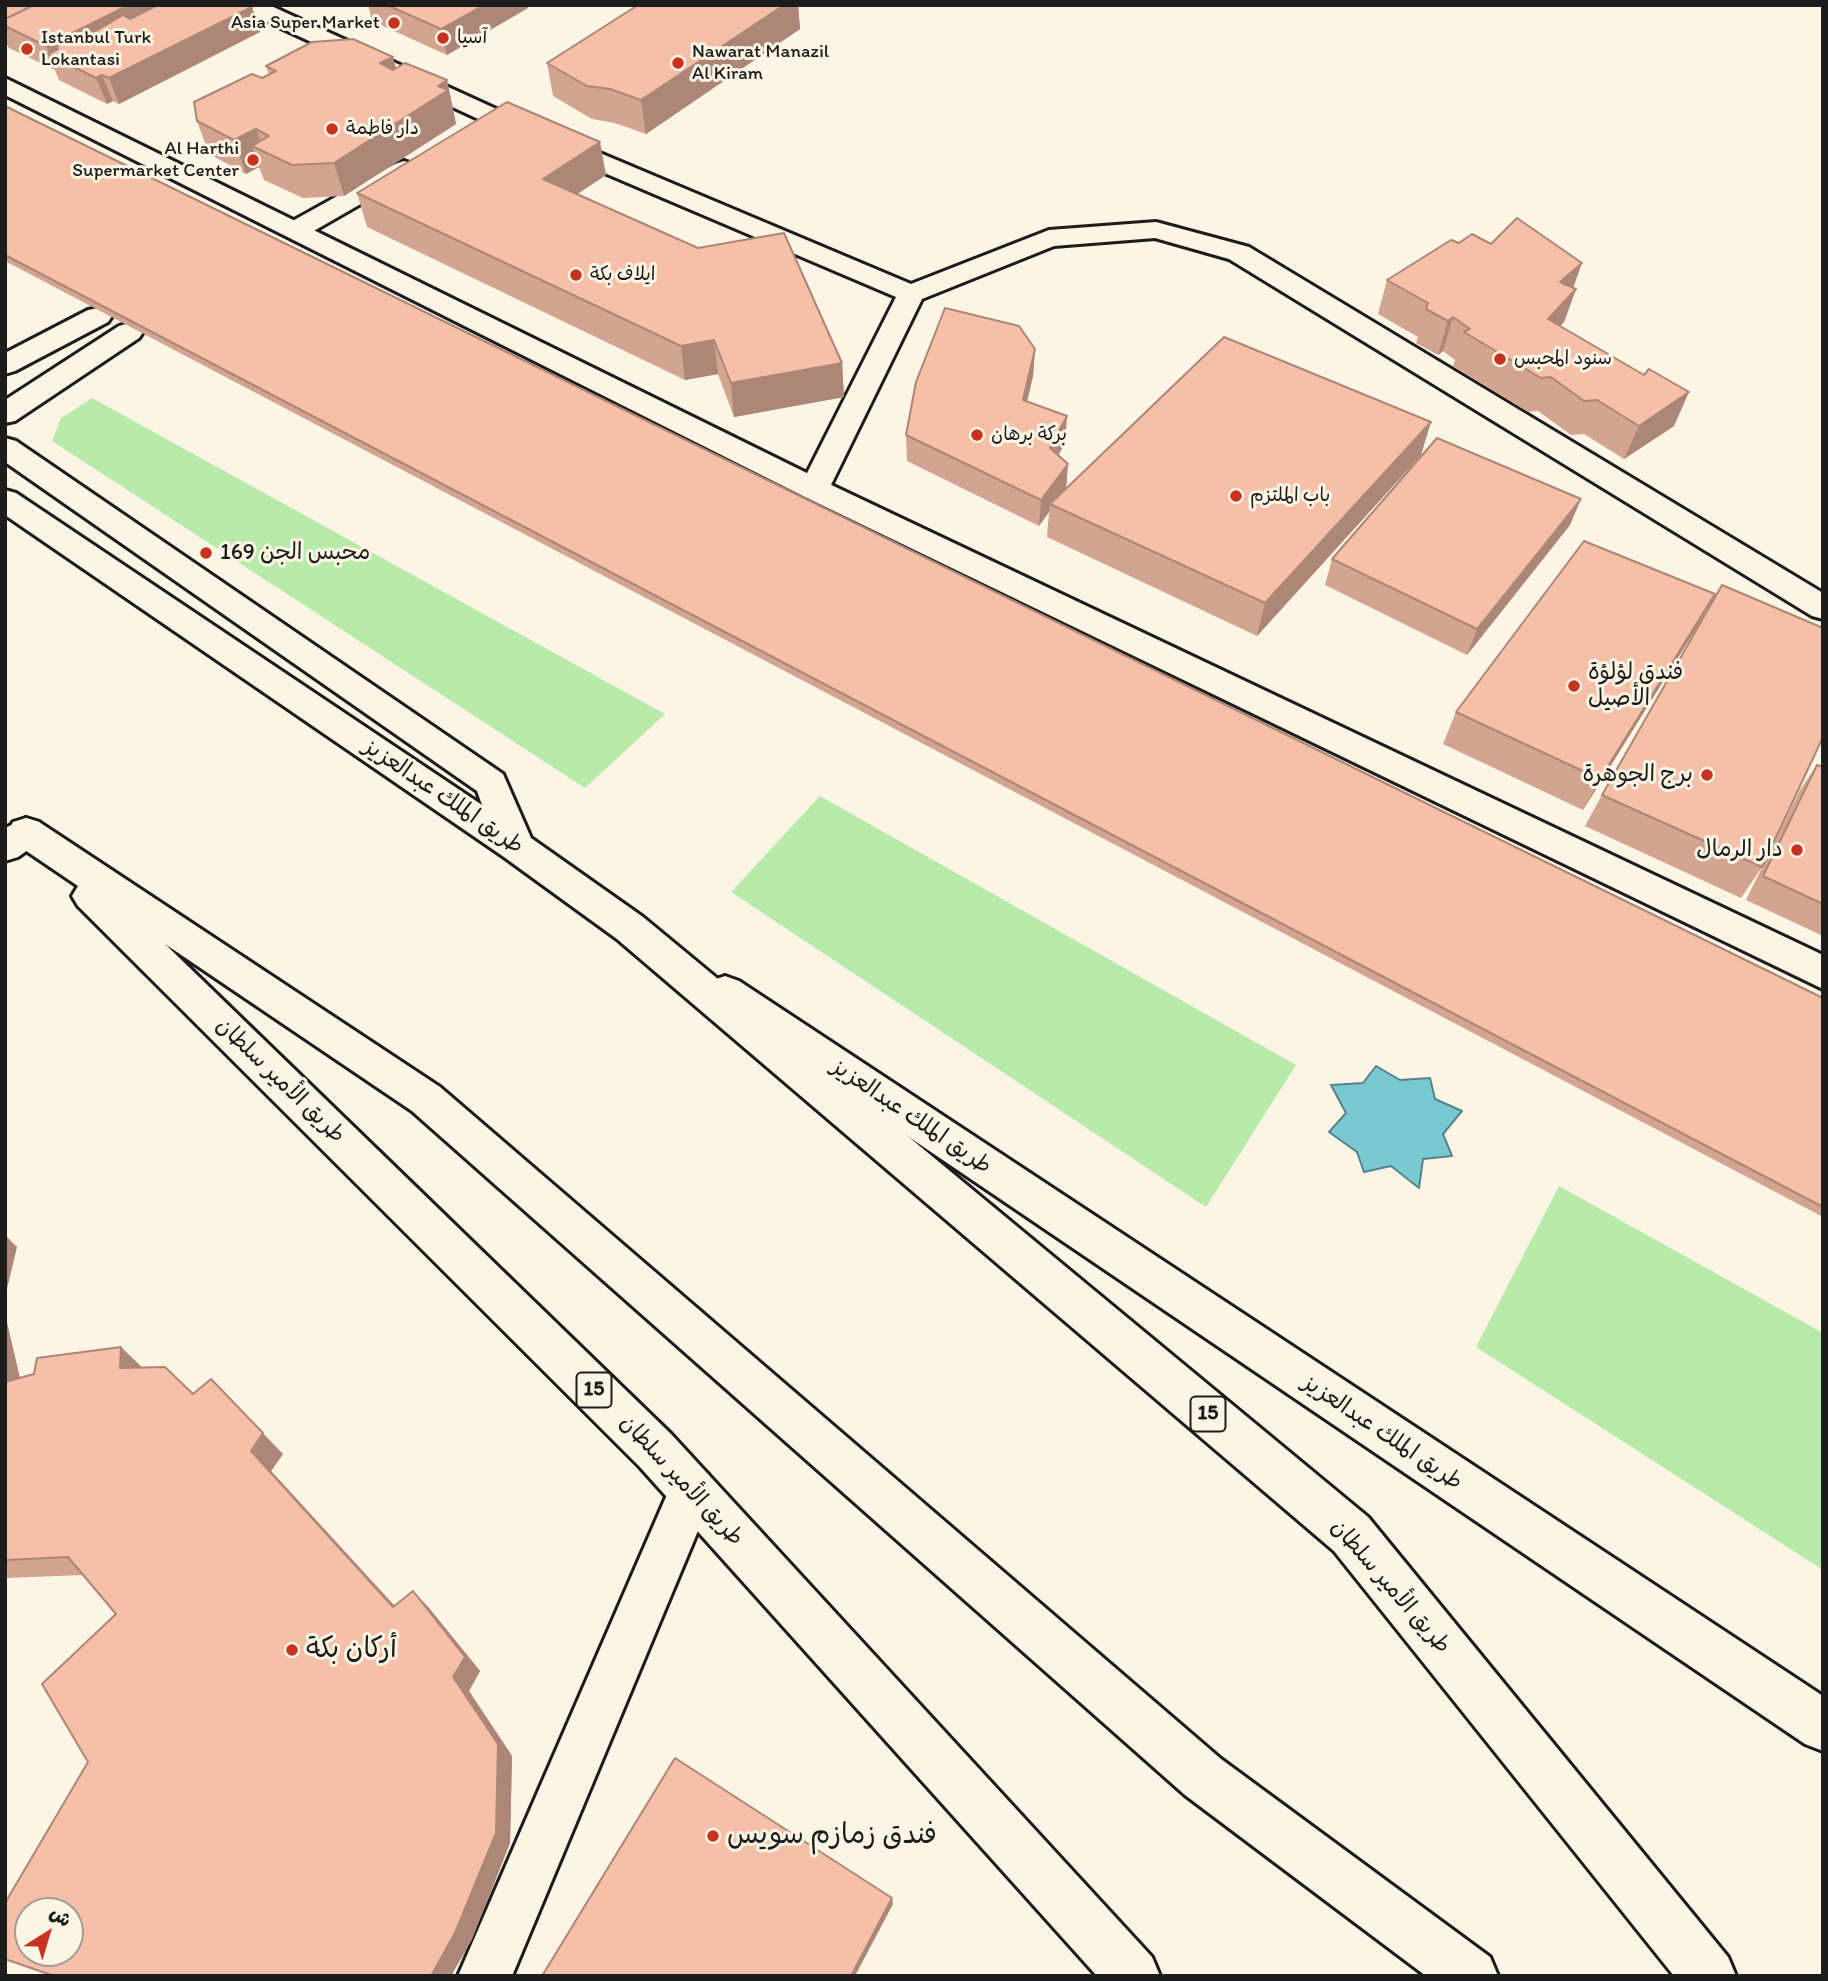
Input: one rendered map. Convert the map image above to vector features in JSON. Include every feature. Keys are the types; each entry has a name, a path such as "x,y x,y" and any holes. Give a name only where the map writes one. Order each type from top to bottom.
{"main road":[{"path":"250,5 496,118 911,294"},
{"path":"5,85 258,220 295,235 814,489 1823,973"},
{"path":"472,131 496,118"},
{"path":"295,235 425,157"},
{"path":"814,489 911,294 1049,238 1156,230 1239,253 1823,608"},
{"path":"5,365 99,316"},
{"path":"5,414 128,332"},
{"path":"5,448 491,783 517,846"},
{"name":"طريق الملك عبدالعزيز","path":"5,500 517,846 629,928 1823,1726"},
{"path":"12,832 426,1099 1203,1777 1471,1976"},
{"name":"طريق الأمير سلطان","path":"12,832 655,1450 1133,1976"},
{"name":"طريق الأمير سلطان","path":"629,928 1351,1534 1709,1976"},
{"path":"485,1976 692,1490"}],"green space":[{"path":"92,398 665,714 585,788 52,441 61,418"},
{"path":"820,796 1296,1065 1206,1207 731,892"},
{"path":"1559,1186 1823,1333 1823,1570 1476,1347"}],"water":[{"path":"1376,1066 1400,1080 1430,1078 1435,1099 1462,1111 1443,1134 1452,1156 1423,1159 1419,1188 1391,1166 1364,1172 1357,1152 1329,1132 1346,1113 1331,1085 1363,1083"}],"building":[{"path":"5,5 34,5 5,19"},
{"path":"34,5 129,5 46,46 5,26 5,19"},
{"path":"158,5 252,7 109,78 102,75 96,78 48,54 58,49 54,48 90,30 94,32 123,15 130,19"},
{"path":"387,5 484,5 441,29"},
{"path":"638,5 784,5 641,100 610,89 587,86 547,63"},
{"path":"353,39 393,57 380,63 393,70 405,63 447,80 438,86 448,90 334,163 292,165 252,146 269,136 256,129 234,140 197,121 194,102 252,74 262,78 276,71 266,66 312,42"},
{"name":"ايلاف بكة","path":"507,102 600,142 543,179 698,248 784,233 842,363 731,383 714,340 681,346 357,193"},
{"path":"5,106 1823,998 1823,1207 5,255"},
{"path":"1517,218 1582,263 1560,282 1576,289 1548,319 1644,375 1649,369 1689,392 1639,426 1597,400 1584,401 1551,377 1541,378 1464,332 1470,329 1453,317 1448,321 1426,309 1428,303 1387,280 1451,240 1459,243 1472,234 1491,244"},
{"name":"بركة برهان","path":"945,308 1019,326 1035,349 1023,400 1067,416 1050,448 1068,464 1041,500 906,435 916,382"},
{"name":"باب الملتزم","path":"1224,337 1431,422 1265,603 1050,504"},
{"path":"1437,438 1581,499 1477,629 1332,559"},
{"name":"فندق لؤلؤة الأصيل","path":"1584,541 1715,594 1600,779 1456,712"},
{"name":"برج الجوهرة","path":"1722,585 1823,628 1823,737 1762,867 1602,795"},
{"name":"دار الرمال","path":"1817,765 1823,767 1823,904 1763,876"},
{"name":"أركان بكة","path":"121,1347 120,1368 165,1367 193,1394 211,1379 263,1433 251,1451 393,1607 413,1591 465,1657 453,1677 498,1744 496,1833 455,1933 431,1976 54,1976 28,1967 84,1967 84,1897 14,1897 14,1962 5,1959 5,1903 88,1762 42,1684 116,1614 68,1557 5,1560 5,1382 34,1374 37,1358"},
{"name":"فندق زمازم سويس","path":"675,1758 892,1898 851,1976 542,1976"}],"place":[{"name":"Asia Super Market","path":"394,23"},
{"name":"آسيا","path":"443,38"},
{"name":"Istanbul Turk Lokantasi","path":"27,49"},
{"name":"Nawarat Manazil Al Kiram","path":"678,63"},
{"name":"دار فاطمة","path":"332,129"},
{"name":"Al Harthi Supermarket Center","path":"253,160"},
{"name":"ايلاف بكة","path":"576,275"},
{"name":"سنود المحبس","path":"1500,359"},
{"name":"بركة برهان","path":"977,435"},
{"name":"باب الملتزم","path":"1236,496"},
{"name":"محبس الجن 169","path":"206,553"},
{"name":"فندق لؤلؤة الأصيل","path":"1574,686"},
{"name":"برج الجوهرة","path":"1707,775"},
{"name":"دار الرمال","path":"1797,850"},
{"name":"أركان بكة","path":"292,1650"},
{"name":"فندق زمازم سويس","path":"713,1836"}]}
